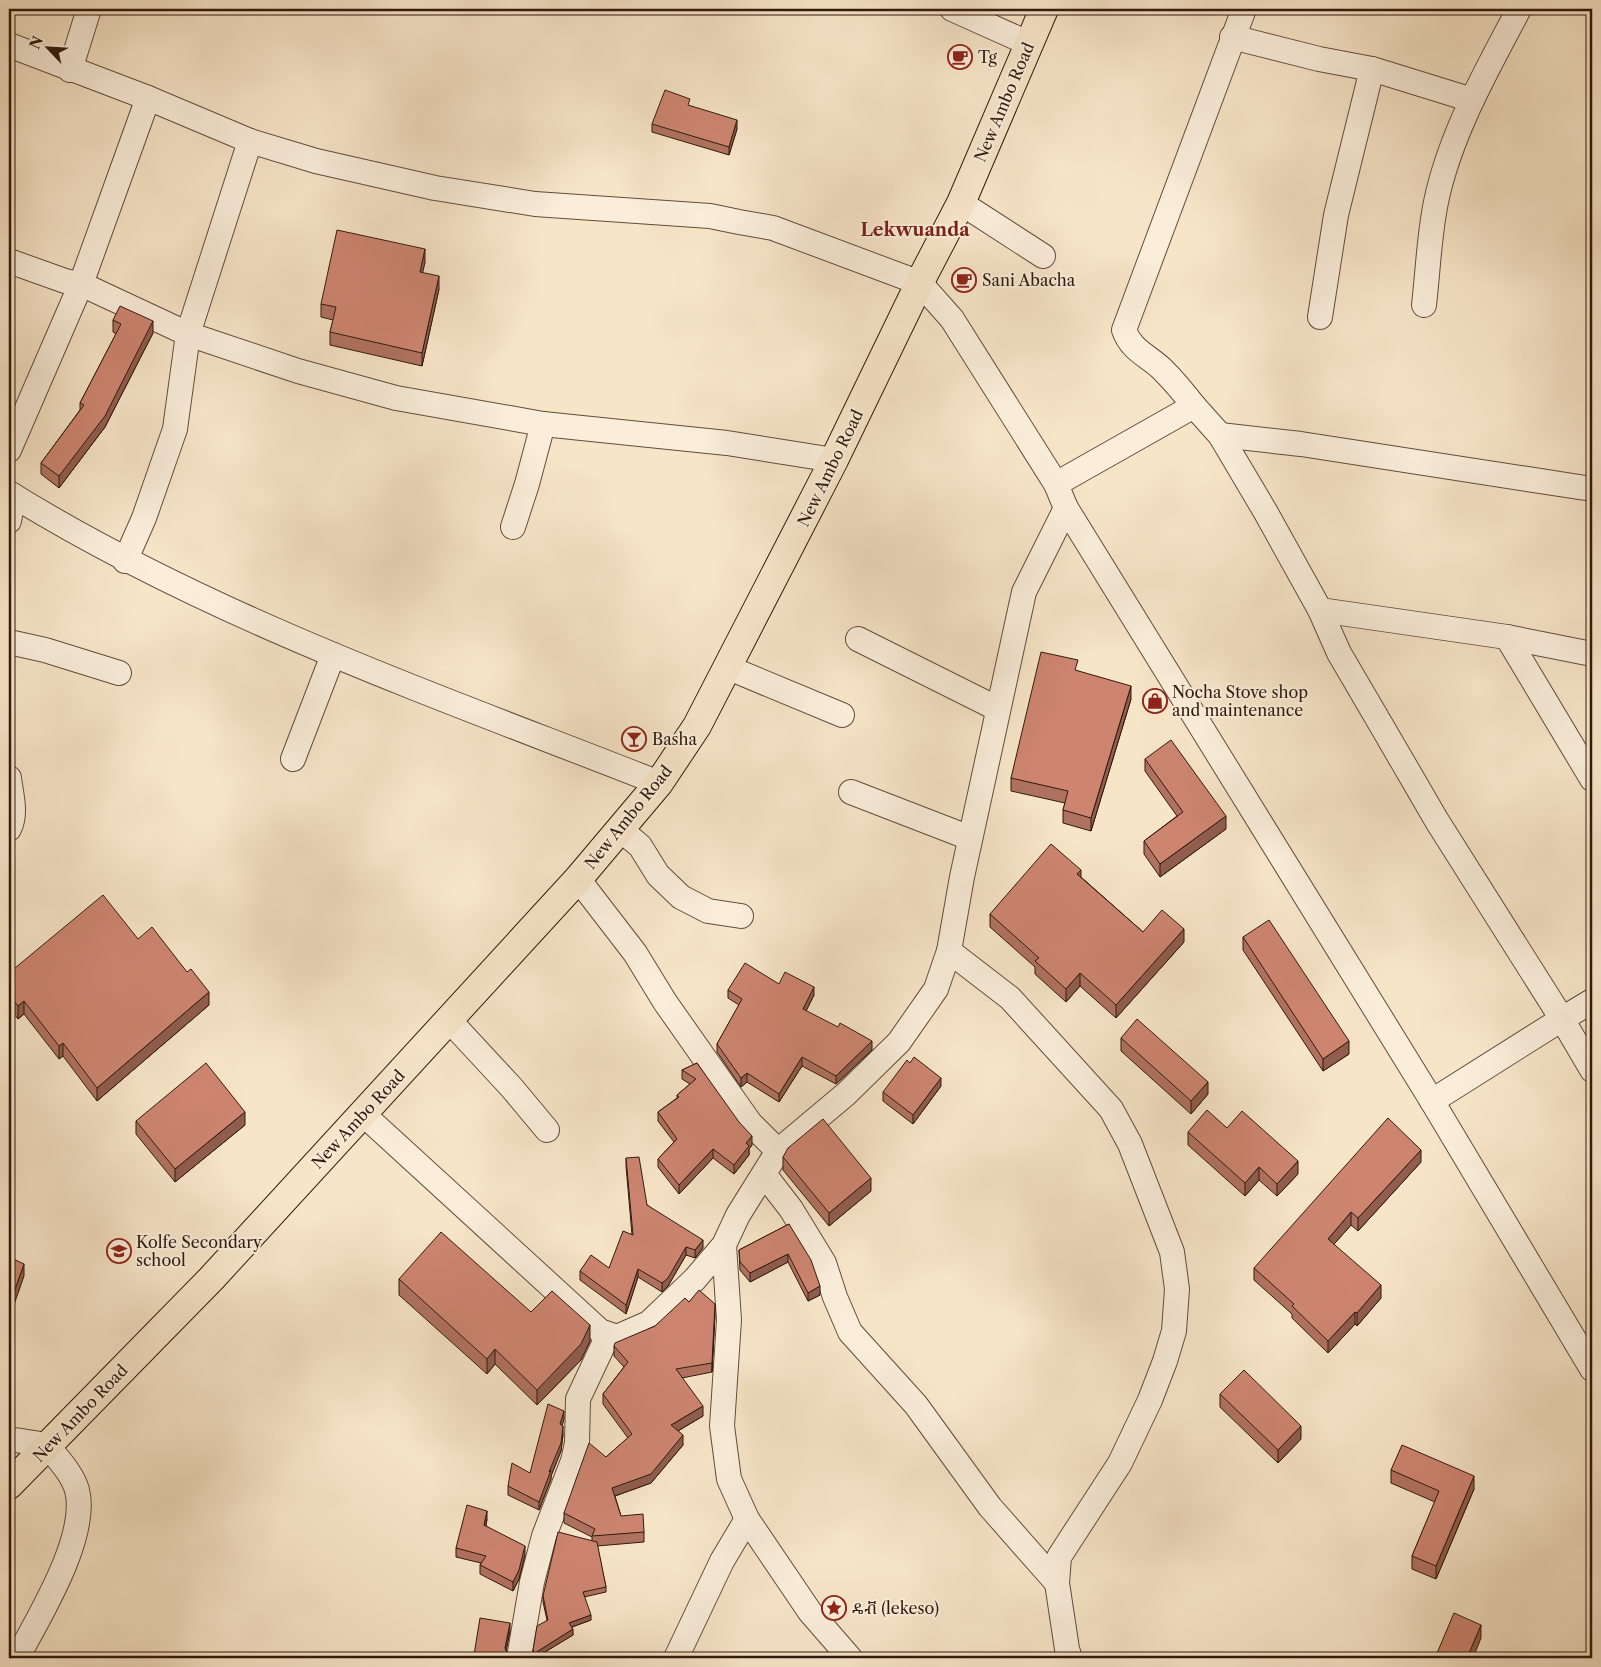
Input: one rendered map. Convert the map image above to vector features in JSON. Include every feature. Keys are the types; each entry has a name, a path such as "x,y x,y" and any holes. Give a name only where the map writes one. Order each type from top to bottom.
{"main road":[{"name":"New Ambo Road","path":"9,1485 208,1282 578,879 659,783 697,726 729,668 834,460 961,203 1044,9"}],"street":[{"path":"70,70 89,9"},
{"path":"952,9 1030,44"},
{"path":"1244,9 1124,330 1128,343 1160,367 1179,386 1220,435 1320,610 1339,653 1437,821 1592,1070"},
{"path":"1424,305 1436,202 1450,153 1472,100 1519,9"},
{"path":"1232,37 1319,59 1372,69 1472,100"},
{"path":"9,45 70,70 148,98 250,141 316,161 435,188 535,204 710,216 773,228 920,283 952,320 1056,484 1066,508 1432,1101 1592,1369"},
{"path":"1320,317 1336,214 1372,69"},
{"path":"9,450 80,284 148,98"},
{"path":"125,561 144,518 175,429 188,334 250,141"},
{"path":"961,203 1043,256"},
{"path":"9,261 65,281 80,284 188,334 298,371 396,398 543,424 727,443 834,460"},
{"path":"1056,484 1194,406"},
{"path":"513,527 543,424"},
{"path":"1220,435 1301,444 1592,489"},
{"path":"9,521 11,494 125,561 220,606 333,655 659,783"},
{"path":"363,1114 581,1315 608,1335 617,1337 649,1323 696,1280 724,1245 738,1215 778,1150 846,1094 899,1042 936,989 949,951 970,838 1024,592 1066,508"},
{"path":"1320,610 1507,636 1592,654"},
{"path":"1507,636 1592,779"},
{"path":"858,639 998,708"},
{"path":"9,642 45,650 119,673"},
{"path":"293,759 333,655"},
{"path":"729,668 842,715"},
{"path":"9,778 13,807 12,822 9,829"},
{"path":"851,792 970,838"},
{"path":"621,830 640,846 658,875 681,897 708,911 741,916"},
{"path":"578,879 635,953 665,1002 750,1123 778,1150"},
{"path":"949,951 1010,998 1111,1109 1130,1144 1172,1252 1176,1297 1174,1331 1165,1361 1150,1400 1120,1463 1059,1557 1058,1582 1067,1649 1070,1658"},
{"path":"1432,1101 1592,1001"},
{"path":"449,1020 512,1088 546,1130"},
{"path":"764,1174 791,1210 824,1263 835,1297 850,1332 916,1405 990,1507 1058,1582"},
{"path":"724,1245 729,1320 722,1426 729,1479 747,1519 810,1612 850,1658"},
{"path":"519,1658 530,1590 544,1536 575,1452 578,1399 608,1335"},
{"path":"9,1441 15,1440 47,1446 70,1474 77,1490 80,1513 71,1549 17,1658"},
{"path":"676,1658 722,1560 747,1519"}],"building":[{"path":"665,90 690,99 688,105 737,120 729,147 652,124"},
{"path":"337,230 425,249 420,272 439,276 422,353 330,332 336,307 321,304"},
{"path":"120,306 153,321 105,416 59,476 41,463 84,405 80,403 121,324 113,320"},
{"path":"1041,652 1078,660 1075,670 1131,686 1091,818 1063,810 1068,791 1011,778"},
{"path":"1171,740 1226,816 1160,864 1144,841 1183,812 1145,759"},
{"path":"1051,844 1081,870 1077,874 1143,932 1162,910 1184,929 1116,1005 1080,973 1066,989 1035,961 1039,958 990,914"},
{"path":"103,895 138,939 152,927 187,972 191,969 209,992 97,1088 63,1043 59,1046 24,1001 18,1006 9,995 9,973"},
{"path":"1269,920 1349,1041 1323,1059 1243,937"},
{"path":"745,963 779,984 785,972 814,987 803,1009 838,1027 840,1023 872,1041 836,1076 802,1057 779,1094 747,1073 741,1078 717,1044 742,999 728,990"},
{"path":"1137,1019 1208,1082 1191,1101 1121,1038"},
{"path":"914,1057 941,1078 913,1115 883,1092 907,1060 910,1063"},
{"path":"206,1063 245,1112 175,1169 136,1121"},
{"path":"697,1063 739,1122 752,1136 746,1143 749,1146 734,1165 713,1149 679,1185 658,1159 677,1139 658,1112 679,1097 677,1095 696,1079 682,1070"},
{"path":"1207,1110 1227,1128 1242,1111 1298,1161 1277,1184 1259,1167 1245,1183 1188,1132"},
{"path":"1388,1118 1421,1150 1358,1218 1351,1212 1328,1239 1381,1285 1357,1313 1355,1312 1328,1341 1292,1306 1294,1304 1254,1268"},
{"path":"823,1119 871,1178 829,1213 783,1157 788,1148"},
{"path":"639,1157 647,1205 703,1240 695,1250 686,1247 668,1278 662,1283 638,1269 626,1305 580,1271 591,1255 609,1268 623,1231 633,1235 626,1158"},
{"path":"789,1224 811,1260 820,1286 808,1293 788,1254 750,1273 740,1262 739,1250"},
{"path":"441,1232 531,1312 552,1291 590,1325 581,1344 537,1390 495,1349 487,1359 399,1279"},
{"path":"9,1257 24,1264 9,1306"},
{"path":"699,1290 715,1304 712,1363 676,1369 703,1406 671,1425 683,1435 651,1474 612,1488 621,1516 643,1514 644,1532 592,1536 595,1529 564,1513 589,1443 606,1457 632,1434 603,1394 628,1362 614,1346 615,1343 655,1326 685,1298 689,1302"},
{"path":"1244,1370 1301,1426 1278,1450 1220,1394"},
{"path":"548,1404 564,1411 560,1424 563,1426 561,1443 539,1502 508,1486 512,1463 530,1473"},
{"path":"1402,1445 1474,1476 1436,1566 1412,1556 1439,1491 1391,1470"},
{"path":"467,1505 487,1511 484,1525 525,1546 519,1570 513,1582 480,1565 486,1556 456,1548"},
{"path":"558,1532 597,1542 606,1587 583,1592 591,1615 569,1623 573,1629 535,1653 533,1650 537,1626 548,1620 543,1596"},
{"path":"1454,1613 1481,1625 1467,1658 1435,1658"},
{"path":"480,1618 510,1623 505,1648 509,1658 474,1655"}],"place":[{"name":"Tg","path":"960,57"},
{"name":"Sani Abacha","path":"964,280"},
{"name":"Nocha Stove shop and maintenance","path":"1155,701"},
{"name":"Basha","path":"634,739"},
{"name":"Kolfe Secondary school","path":"119,1251"},
{"name":"ዴቭ (lekeso)","path":"834,1608"}],"district":[{"name":"Lekwuanda","path":"915,230"}]}
